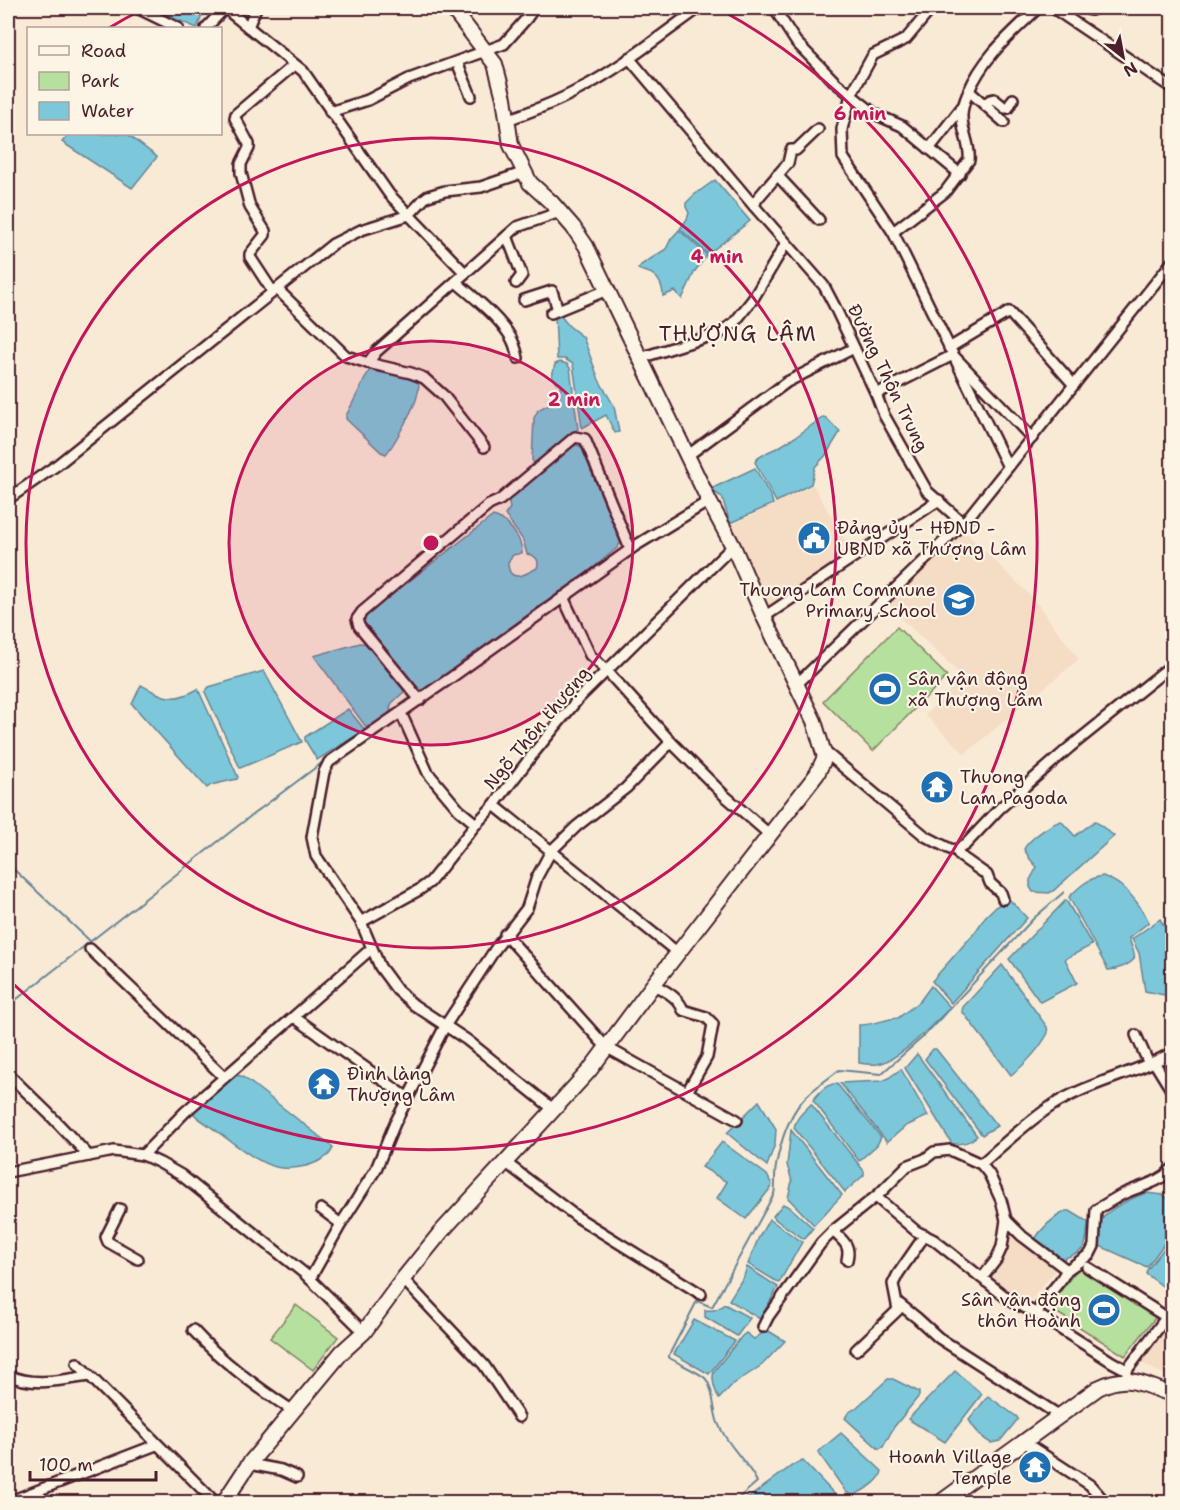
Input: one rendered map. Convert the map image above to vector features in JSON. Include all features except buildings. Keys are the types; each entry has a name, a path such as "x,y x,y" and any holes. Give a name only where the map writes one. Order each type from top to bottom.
{"street":[{"path":"137,8 176,27"},
{"path":"207,27 226,8 303,72 389,194 465,273"},
{"path":"248,27 256,8"},
{"path":"224,1503 249,1464 342,1352 364,1332 441,1233 589,1071 817,774 825,757 814,721 733,546 687,456 608,290 586,246 552,203 530,183 511,145 504,98 495,64 452,8"},
{"path":"330,111 368,100 409,79 504,44 534,8"},
{"path":"507,120 582,89 699,8"},
{"path":"774,8 796,42 836,83 875,114 902,126 960,174"},
{"path":"932,8 906,39 873,55 851,95 842,129 843,157 893,232 1008,467"},
{"path":"929,149 962,107 973,80 985,61 1038,8"},
{"path":"1053,8 1173,88"},
{"path":"1085,8 1090,10 1096,8"},
{"name":"Đường Thôn Trung","path":"629,58 824,286 884,415 927,491 963,523"},
{"path":"457,62 471,96"},
{"path":"294,64 236,114 235,118 249,144 241,164 250,207 265,231 264,236 250,254 250,258 275,290 346,356 424,378 442,394 484,447"},
{"path":"969,91 1004,122"},
{"path":"985,105 994,99 1008,108 1013,99"},
{"path":"893,232 945,192 969,160 962,107"},
{"path":"754,206 757,199 788,163 791,150 796,150 818,129"},
{"path":"8,499 57,465 333,244 361,230 409,215 428,196 445,191 481,187 525,172"},
{"path":"777,175 819,220"},
{"path":"368,363 376,352 518,227 560,212"},
{"path":"507,236 522,275 516,283"},
{"path":"640,358 720,333 734,323 753,299 786,243"},
{"path":"797,684 963,523 1173,262"},
{"path":"456,282 483,305 507,332 514,343 518,358"},
{"path":"524,300 552,291 555,311 608,290"},
{"path":"876,394 951,351 1009,312 1074,385"},
{"path":"687,456 788,382 854,348"},
{"path":"951,351 1032,438"},
{"path":"420,700 359,626 357,619 362,612 489,505 500,500 575,437 585,439 630,549"},
{"path":"764,617 939,500"},
{"path":"553,1109 467,1040 414,1005 397,990 380,966 361,922 316,856 312,837 324,772 329,762 420,700 630,549 709,501"},
{"name":"Ngõ Thôn thượng","path":"361,922 430,882 578,699 733,546"},
{"path":"563,597 590,655 671,742 724,795 769,834"},
{"path":"824,751 925,836 956,850 966,845 1000,808 1070,747 1173,665"},
{"path":"401,713 428,773 459,810 476,824"},
{"path":"310,1279 376,1169 395,1123 445,1026 506,934 527,908 537,877 551,851 626,788 671,742"},
{"path":"494,805 678,953"},
{"path":"956,850 960,856 987,875 990,883 1001,893 1003,899"},
{"path":"506,934 606,1047 737,1120"},
{"path":"90,949 225,1077"},
{"path":"143,1155 185,1112 371,949"},
{"path":"653,986 680,1002 683,1010 706,1017 713,1024 707,1057 687,1092"},
{"path":"294,1017 408,1098"},
{"path":"1136,1035 1151,1063 1173,1091"},
{"path":"981,1164 1011,1137 1053,1105 1094,1085 1173,1053"},
{"path":"8,1074 89,1156"},
{"path":"763,1327 814,1252 833,1230 876,1197 907,1166 925,1159 934,1152 950,1150 981,1164 989,1174 1001,1200 1006,1220 1002,1247 996,1260 982,1278"},
{"path":"8,1172 114,1151 143,1155 181,1175 310,1279 364,1332"},
{"path":"505,1162 577,1217 701,1294"},
{"path":"1037,1314 1042,1303 1067,1270 1090,1254 1094,1246 1096,1210 1122,1195 1153,1184 1173,1169"},
{"path":"876,1197 916,1231 934,1240 1012,1302 1037,1314 1139,1382 1173,1394"},
{"path":"120,1209 106,1237 108,1242 138,1259"},
{"path":"321,1209 341,1224"},
{"path":"1006,1220 1022,1236 1067,1270"},
{"path":"833,1230 846,1244 849,1251 847,1260"},
{"path":"856,1350 898,1311 893,1284 925,1235"},
{"path":"941,1503 1098,1388 1127,1375 1165,1319 1164,1315 1087,1267"},
{"path":"403,1279 484,1365 519,1417"},
{"path":"897,1302 939,1338 1060,1416"},
{"path":"193,1330 244,1377 293,1411"},
{"path":"77,1363 215,1503"},
{"path":"8,1375 30,1382 89,1376"},
{"path":"1024,1442 1090,1485 1105,1503"},
{"path":"8,1503 156,1445"},
{"path":"249,1464 281,1470 297,1477"}],"shaded area":[{"path":"813,485 853,554 770,610 726,528"},
{"path":"963,530 1032,597 1079,659 965,754 925,715 959,682 957,671 886,604"},
{"path":"1008,1225 1058,1267 1028,1304 989,1275 1004,1253"},
{"path":"1172,1305 1172,1379 1129,1356"}],"green space":[{"name":"Sân vận động xã Thượng Lâm","path":"897,627 947,676 873,751 823,701"},
{"name":"Sân vận động thôn Hoành","path":"1082,1263 1159,1313 1125,1356 1048,1307"},
{"path":"296,1305 338,1337 313,1370 270,1338"}],"water":[{"path":"149,8 205,8 197,27"},
{"path":"68,135 128,135 157,157 132,188 62,142"},
{"path":"715,180 750,221 708,254 680,229 689,213 686,203"},
{"path":"679,230 707,255 695,271 682,299 675,291 663,296 657,278 651,273 638,269 666,249"},
{"path":"559,314 583,337 599,380 614,406 619,432 615,433 606,415 582,428 573,364 565,359 557,359 555,315"},
{"path":"560,362 567,364 570,368 578,429 534,463 532,460 534,418 538,410 549,404 558,394 561,386 552,376 555,364"},
{"path":"371,367 419,382 414,406 386,454 346,419"},
{"path":"823,417 840,432 826,455 815,467 811,484 776,502 755,462"},
{"path":"575,445 580,446 589,455 623,539 617,548 584,578 552,599 545,601 530,615 432,687 420,692 364,623 366,615 493,516 508,525 517,535 521,547 522,553 513,555 508,562 511,573 518,576 537,568 536,559 527,554 523,540 505,515 510,508 508,499 518,488"},
{"path":"755,468 773,504 730,523 722,497 711,490"},
{"path":"360,643 369,644 374,648 406,690 392,703 391,712 386,717 366,727 314,656"},
{"path":"264,671 302,742 240,768 205,692 209,687"},
{"path":"141,685 169,697 182,696 198,689 237,779 207,788 132,704"},
{"path":"348,709 364,729 317,760 305,737"},
{"path":"1061,821 1075,836 1095,821 1114,836 1053,891 1033,892 1030,880 1037,867 1024,849 1041,832"},
{"path":"1103,876 1129,893 1149,922 1129,938 1134,959 1112,970 1108,970 1069,897 1088,881"},
{"path":"1009,899 1027,918 951,1003 932,981 976,931 985,917 995,907"},
{"path":"1066,900 1092,945 1065,959 1077,983 1040,1002 1009,959"},
{"path":"1160,919 1172,939 1172,993 1169,996 1145,991 1139,953 1132,939"},
{"path":"1002,965 1047,1027 1048,1033 1032,1056 1011,1075 962,1011 963,1007"},
{"path":"931,986 950,1007 949,1009 916,1041 887,1061 878,1064 859,1063 859,1025 898,1018 920,1001"},
{"path":"933,1049 936,1049 997,1126 982,1135 925,1059"},
{"path":"917,1054 977,1136 965,1143 952,1144 905,1068"},
{"path":"901,1069 928,1116 906,1126 887,1142 840,1083 882,1081"},
{"path":"235,1075 250,1082 333,1147 329,1154 320,1161 308,1165 292,1168 276,1167 247,1153 198,1118 194,1114 195,1110"},
{"path":"837,1084 881,1137 877,1145 859,1161 813,1100 824,1088"},
{"path":"759,1101 776,1129 775,1144 767,1166 727,1133"},
{"path":"811,1104 864,1171 864,1175 845,1192 794,1128 798,1118"},
{"path":"791,1130 842,1195 814,1225 788,1198 792,1181 787,1165"},
{"path":"722,1142 767,1175 772,1185 746,1219 717,1198 727,1182 702,1167"},
{"path":"1146,1193 1164,1195 1172,1203 1172,1233 1147,1267 1100,1246 1097,1235 1103,1218 1110,1211"},
{"path":"783,1204 791,1208 813,1228 804,1239 773,1216"},
{"path":"1066,1211 1088,1222 1086,1239 1083,1249 1058,1261 1033,1242 1047,1224"},
{"path":"769,1219 802,1242 779,1283 748,1264"},
{"path":"1172,1238 1172,1293 1146,1274"},
{"path":"747,1267 778,1287 760,1319 729,1300"},
{"path":"724,1304 750,1318 737,1336 705,1317 705,1310 715,1310"},
{"path":"694,1320 735,1341 709,1374 674,1354"},
{"path":"767,1330 785,1341 762,1365 732,1385 719,1399 713,1381 714,1371 742,1336 746,1333 754,1339"},
{"path":"955,1371 982,1394 945,1442 908,1419"},
{"path":"888,1379 893,1379 919,1392 919,1396 894,1427 883,1447 879,1449 845,1418"},
{"path":"988,1396 1018,1419 1000,1441 991,1443 978,1433 969,1420"},
{"path":"841,1433 882,1471 875,1483 853,1496 846,1492 818,1452"},
{"path":"803,1461 842,1502 743,1502 793,1465"}],"waterway":[{"path":"389,713 414,695"},
{"path":"348,743 373,725"},
{"path":"8,1006 327,759"},
{"path":"8,864 90,941"},
{"path":"734,1502 757,1482 722,1431 716,1418 708,1382 705,1378 668,1357 697,1301 712,1307 774,1194 775,1170 785,1132 793,1115 806,1097 839,1070 881,1074 923,1037 1034,918 1064,892"}],"place":[{"name":"Đảng ủy - HĐND - UBND xã Thượng Lâm","path":"814,538"},
{"name":"Thuong Lam Commune Primary School","path":"959,600"},
{"name":"Sân vận động xã Thượng Lâm","path":"885,689"},
{"name":"Thuong Lam Pagoda","path":"937,787"},
{"name":"Đình làng Thượng Lâm","path":"324,1084"},
{"name":"Sân vận động thôn Hoành","path":"1104,1310"},
{"name":"Hoanh Village Temple","path":"1035,1467"}],"district":[{"name":"THƯỢNG LÂM","path":"738,334"}]}
